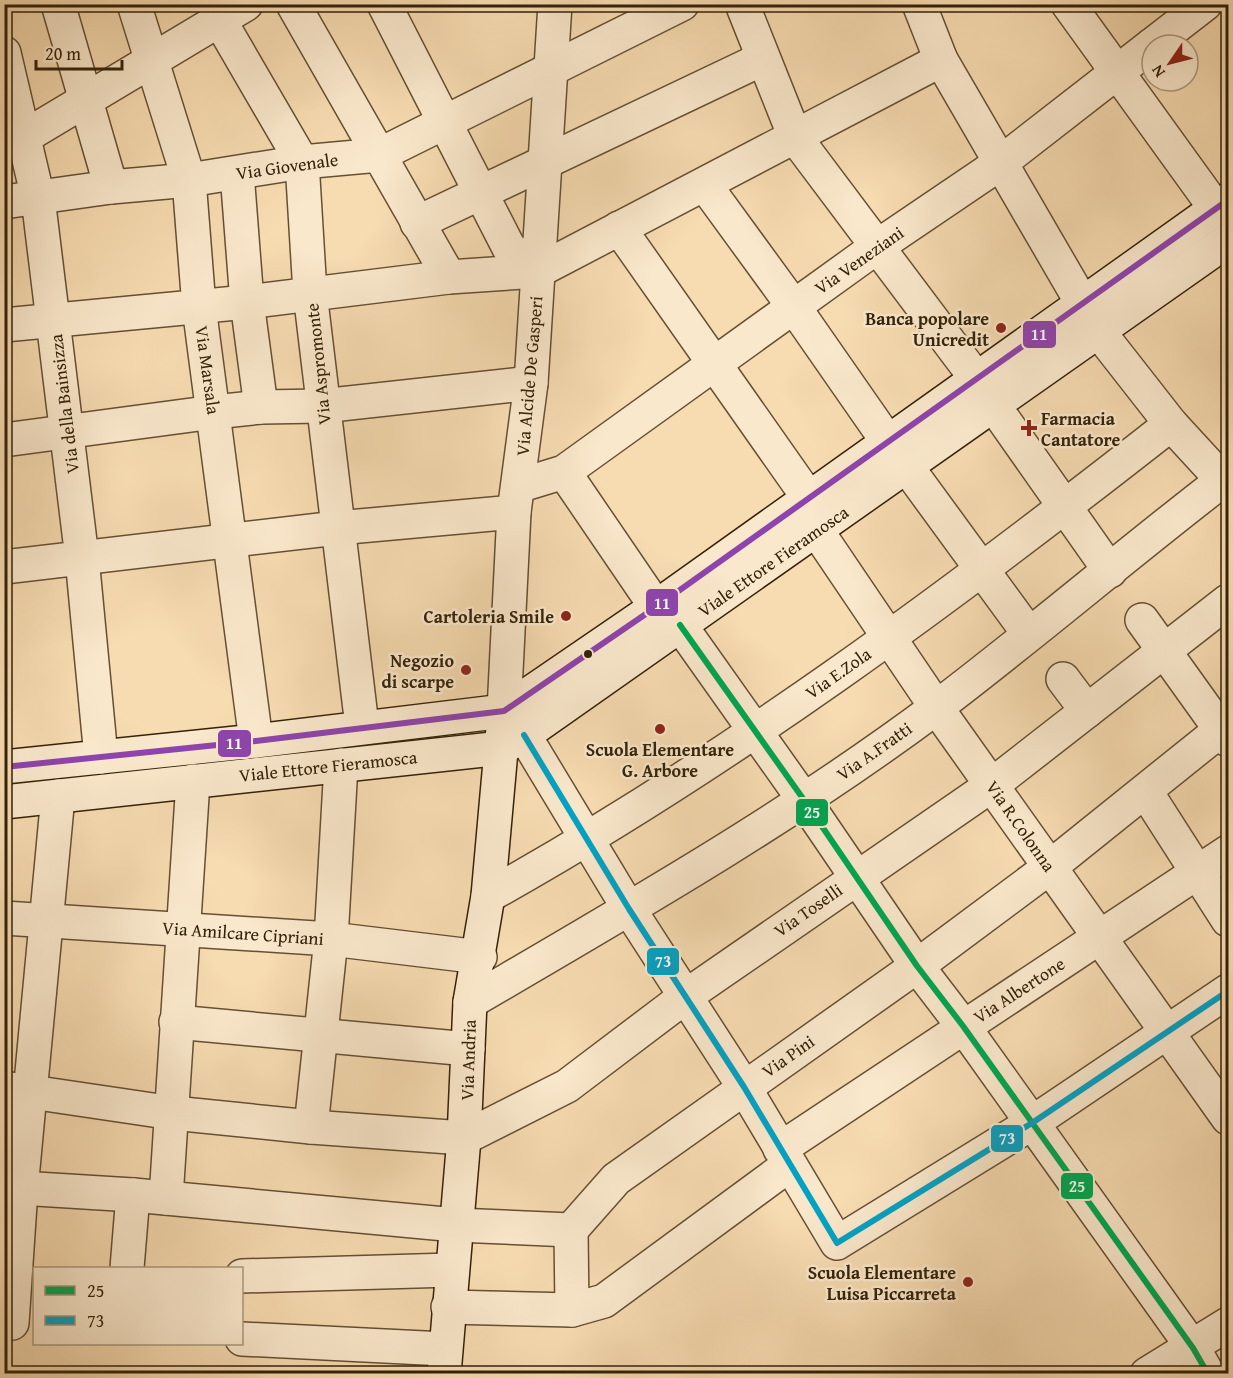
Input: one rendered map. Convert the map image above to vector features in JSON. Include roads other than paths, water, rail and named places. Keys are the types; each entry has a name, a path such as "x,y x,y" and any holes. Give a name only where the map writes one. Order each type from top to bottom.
{"street":[{"path":"58,4 111,187"},
{"name":"Via Marsala","path":"134,4 189,180 199,307 256,741"},
{"path":"293,4 449,277"},
{"path":"384,4 509,248 538,271"},
{"name":"Via Alcide De Gasperi","path":"510,731 516,499 531,383 555,4"},
{"name":"Via Giovenale","path":"4,202 111,187 189,180 302,162 379,155 682,4"},
{"path":"742,4 762,59 795,136 975,378"},
{"path":"919,4 941,60 1098,332 1171,424 1226,481"},
{"path":"1068,4 1222,205"},
{"name":"Via Veneziani","path":"1168,33 1205,4"},
{"path":"24,136 233,13"},
{"name":"Via Aspromonte","path":"233,13 302,162 310,293 322,406 362,726"},
{"name":"Via della Bainsizza","path":"4,53 38,198 82,558 100,757"},
{"name":"Via Veneziani","path":"4,567 337,528 516,499 564,472 878,246 999,164 1140,55"},
{"path":"417,223 762,59"},
{"path":"4,325 248,302 449,277 538,271 941,60"},
{"path":"237,172 248,302 261,407"},
{"path":"705,185 1029,634"},
{"name":"Viale Ettore Fieramosca","path":"668,616 817,531 975,378 1222,205"},
{"path":"619,228 808,497"},
{"name":"Viale Ettore Fieramosca","path":"4,802 342,765 510,731 668,616 808,497 994,406 1228,240"},
{"path":"4,440 214,412 261,407 322,406 531,383"},
{"path":"994,406 1110,571"},
{"name":"Via E.Zola","path":"488,896 587,841 754,732 890,637 1065,507 1171,424"},
{"path":"564,472 804,800 917,966 963,1026 1201,1361"},
{"name":"Via A.Fratti","path":"470,1002 629,909 804,800 936,707 1226,481"},
{"name":"Via R.Colonna","path":"817,531 936,707 1228,1118"},
{"name":"Via Toselli","path":"465,1137 567,1086 686,996 856,876 992,785 1228,601"},
{"path":"1142,620 1226,731"},
{"path":"1063,679 1087,711"},
{"name":"Viale Ettore Fieramosca","path":"4,767 256,741 362,726 510,731"},
{"path":"510,731 587,841 686,996 744,1087 837,1243 1032,1123 1228,991"},
{"name":"Via Andria","path":"444,1361 465,1137 470,1002 480,957 510,731"},
{"name":"Via Pini","path":"571,1230 616,1179 917,966 1226,731"},
{"path":"310,1127 331,939 342,765"},
{"path":"166,1198 193,781"},
{"path":"1146,792 1228,920"},
{"path":"17,1324 13,1188 17,1089 47,921 58,796"},
{"name":"Via Albertone","path":"448,1307 572,1310 604,1301 785,1157 963,1026 1228,852"},
{"name":"Via Amilcare Cipriani","path":"4,918 331,939 480,957"},
{"path":"176,1022 468,1048"},
{"path":"17,1089 172,1113 310,1127 465,1137"},
{"path":"13,1188 133,1195 456,1226 571,1230 572,1310"},
{"path":"127,1267 133,1195"},
{"path":"243,1276 451,1270"},
{"path":"1147,1374 1201,1361 1228,1324"},
{"path":"243,1339 444,1361"}],"place":[{"name":"Banca popolare Unicredit","path":"1001,328"},
{"name":"Farmacia Cantatore","path":"1029,428"},
{"name":"Cartoleria Smile","path":"566,616"},
{"name":"Negozio di scarpe","path":"466,670"},
{"name":"Scuola Elementare G. Arbore","path":"660,729"},
{"name":"Scuola Elementare Luisa Piccarreta","path":"968,1282"}]}
